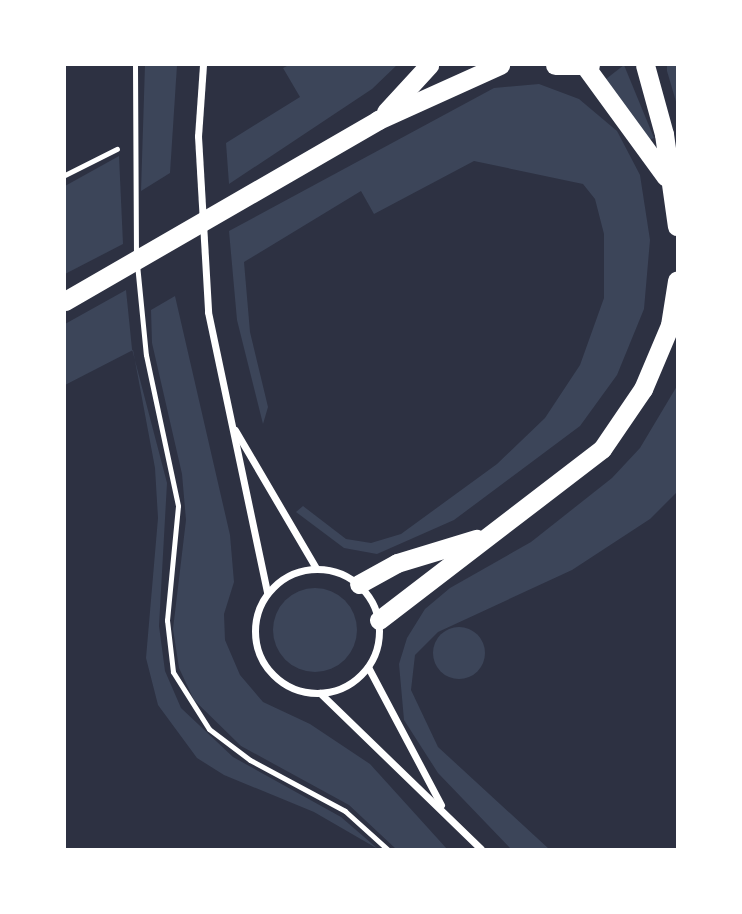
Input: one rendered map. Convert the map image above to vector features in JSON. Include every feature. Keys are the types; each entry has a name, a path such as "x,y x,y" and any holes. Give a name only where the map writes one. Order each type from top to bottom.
{"highway":[{"path":"378,120 429,65"},
{"path":"65,301 378,120 500,65"},
{"path":"555,65 588,66 666,178"},
{"path":"645,65 664,134 666,178 677,226"},
{"path":"359,584 397,563 481,537 540,503 601,449 643,389 670,325 677,281"},
{"path":"379,620 432,584 481,537"}],"street":[{"path":"204,65 198,154 206,296 267,593 255,627 262,661 291,687 320,693 347,685 368,667 379,620 359,584 316,568 289,575 267,593"},
{"path":"232,423 316,568"},
{"path":"368,667 443,809"},
{"path":"320,693 401,778 443,809 481,849"}],"lane":[{"path":"135,65 131,190 141,318 178,506 166,645 181,691 226,743 345,811 387,849"}],"path":[{"path":"65,175 131,145"}],"shaded area":[{"path":"145,65 177,65 170,173 141,191"},
{"path":"289,65 397,65 372,89 229,184 226,143 300,97 283,68"},
{"path":"624,65 654,138 649,140 606,79"},
{"path":"667,65 677,65 677,105 667,71"},
{"path":"539,84 579,99 617,131 640,175 650,240 644,309 617,375 580,426 454,520 377,554 344,548 296,512 303,506 346,539 371,543 401,534 497,464 545,418 580,365 604,298 604,234 595,199 583,184 474,161 374,214 361,191 244,262 250,332 268,407 263,424 237,320 229,231 494,88"},
{"path":"119,156 123,244 65,274 65,186"},
{"path":"126,290 132,350 65,385 65,324"},
{"path":"175,296 230,535 234,582 224,614 225,640 240,675 263,702 310,724 370,764 447,849 396,849 349,805 241,746 194,700 179,668 173,629 186,520 182,474 152,343 151,310"},
{"path":"135,360 167,483 159,626 165,671 181,708 233,757 341,817 378,849 314,812 224,775 197,758 158,705 146,658 158,518 155,468"},
{"path":"677,386 677,492 650,519 572,570 438,632 415,655 411,690 438,747 549,849 511,849 438,773 404,720 399,664 407,638 425,609 450,588 531,542 612,478 640,448"},
{"path":"315,588 331,591 345,600 354,614 357,630 354,646 345,660 331,669 315,672 299,669 285,660 276,646 273,630 276,614 285,600 299,591"},
{"path":"459,627 478,634 485,653 478,672 459,679 440,672 433,653 440,634"}]}
